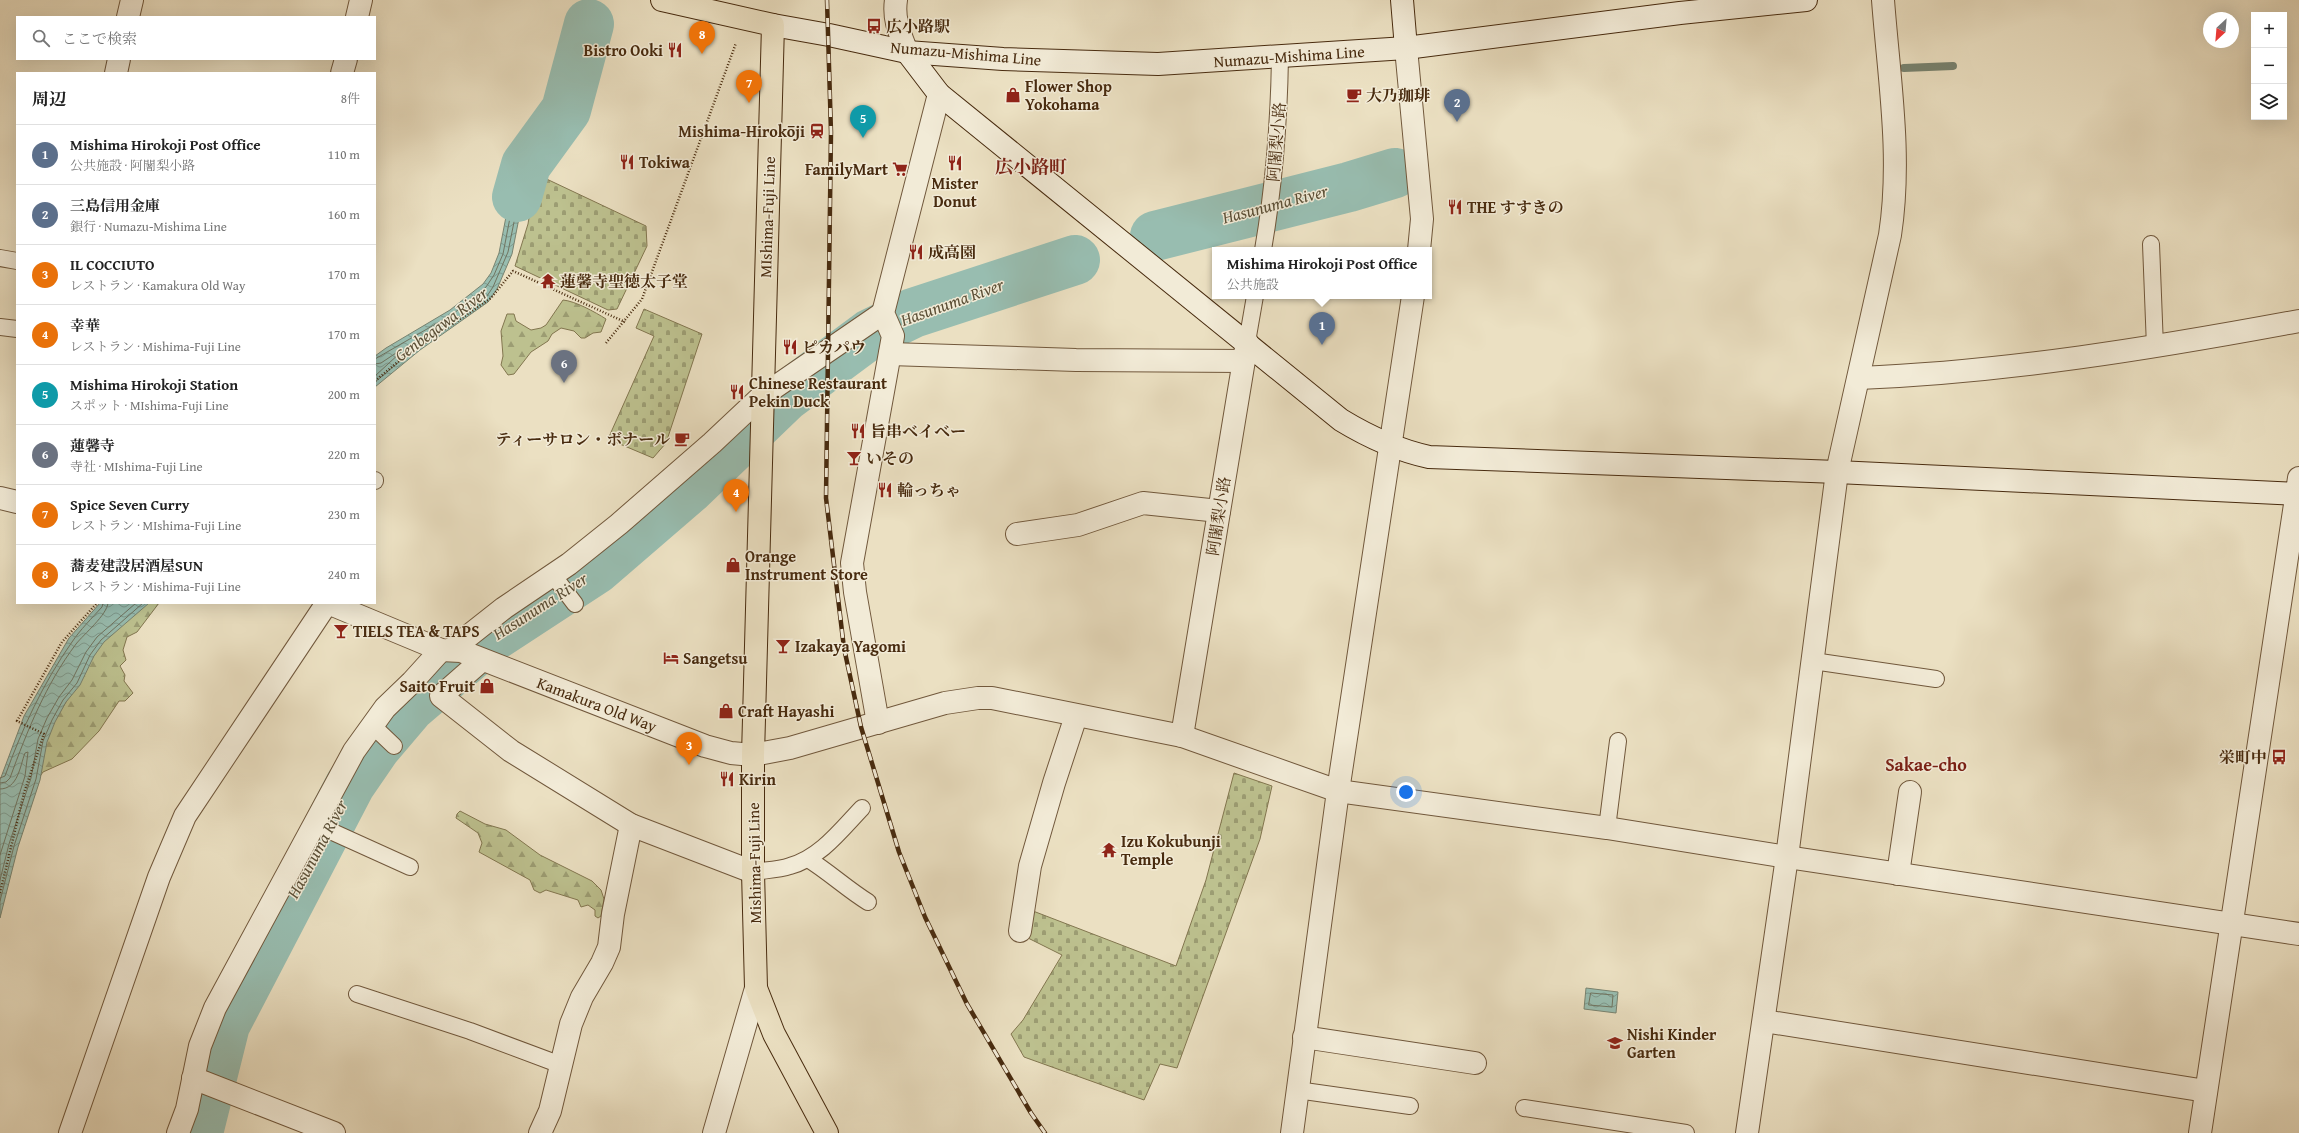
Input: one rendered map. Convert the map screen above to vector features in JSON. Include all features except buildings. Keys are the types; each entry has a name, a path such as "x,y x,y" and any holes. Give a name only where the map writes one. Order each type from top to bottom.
{"main road":[{"path":"662,0 772,25"},
{"name":"MIshima-Fuji Line","path":"761,433 772,25"},
{"name":"Mishima-Fuji Line","path":"761,433 753,755 753,872 756,988 774,1034 827,1133"}],"street":[{"path":"128,16 132,0"},
{"path":"357,16 361,0"},
{"path":"896,0 894,11 897,28 906,52 939,94 1245,352 1341,420 1367,436 1392,446 1429,457 2298,489 2230,923 2200,1133"},
{"path":"1402,0 1422,219 1419,247"},
{"name":"Numazu-Mishima Line","path":"772,25 829,35 906,52 1004,59 1158,64 1406,48 1680,13 1806,0"},
{"path":"1747,1133 1787,857 1837,472 1890,235 1895,203 1897,163 1883,0"},
{"path":"116,72 119,60"},
{"path":"342,72 346,60"},
{"path":"878,723 855,592 852,563 888,330 939,94"},
{"path":"1292,1133 1338,791 1392,446 1413,299"},
{"path":"1859,378 2002,366 2155,347 2299,321"},
{"path":"753,872 631,826 511,751 441,696 460,678 463,654 470,633 556,579 712,443 762,402 888,330 1076,360 1245,352"},
{"name":"阿闍梨小路","path":"1182,736 1245,352"},
{"path":"0,498 16,502"},
{"path":"1017,534 1078,525 1143,503 1219,511"},
{"path":"70,1133 159,877 185,816 327,604"},
{"name":"Kamakura Old Way","path":"331,604 705,746 731,753 753,755 790,748 945,703 978,698 1014,701 1076,716 1182,736 1338,791 1606,828 1898,874 2299,934"},
{"path":"178,1133 187,1109 204,1082 200,1046 215,1008 324,828 354,751 375,728 385,708 412,682 463,654"},
{"path":"1020,931 1030,866 1054,783 1076,716"},
{"path":"1898,874 1910,792"},
{"path":"540,1133 550,1111 571,1024 582,997 602,963 609,947 613,914 631,826"},
{"path":"714,1133 756,988"},
{"path":"1764,1021 2206,1091"},
{"path":"1304,1037 1475,1063"},
{"path":"204,1082 334,1133"}],"lane":[{"name":"阿闍梨小路","path":"1264,247 1271,199 1280,115 1280,57"},
{"path":"2151,244 2155,347"},
{"path":"0,258 16,261"},
{"name":"阿闍梨小路","path":"1245,352 1254,299"},
{"path":"0,327 16,329"},
{"path":"556,579 573,603"},
{"path":"1813,661 1936,679"},
{"path":"375,728 392,744"},
{"path":"1606,828 1618,741"},
{"path":"753,872 790,866 808,859 827,845 862,808"},
{"path":"324,828 410,867"},
{"path":"808,859 826,869 852,893 868,902"},
{"path":"357,994 470,1031 561,1065"},
{"path":"1297,1090 1410,1106"},
{"path":"1524,1108 1686,1133"}],"path":[{"path":"606,343 625,322 642,298 732,52 746,19"},
{"path":"376,380 399,361 491,298 513,271 625,322"},
{"path":"0,893 24,793 44,734 17,721 62,642 96,604"}],"green space":[{"path":"536,174 646,226 647,246 617,309 608,310 515,266 528,224"},
{"path":"563,300 591,310 606,319 601,332 593,333 585,338 581,338 574,331 561,328 552,334 548,341 531,352 514,374 508,375 501,365 503,356 501,331 507,314 514,314 516,321 531,330 541,328 546,325"},
{"path":"644,309 702,334 666,443 653,458 608,439 654,336 636,328"},
{"path":"138,604 158,604 137,632 127,637 123,650 126,660 120,666 125,675 124,681 133,693 125,701 119,701 99,731 72,759 43,772 34,785 19,842 28,765 110,629"},
{"path":"1234,773 1272,786 1260,839 1177,1068 1160,1064 1144,1100 1024,1057 1011,1034 1023,1020 1062,955 1026,937 1033,911 1176,966 1206,880"},
{"path":"460,811 485,824 506,830 540,855 592,881 601,890 604,899 601,916 598,918 595,916 595,910 588,905 581,907 578,900 546,890 540,893 534,890 530,880 479,852 482,843 478,833 456,818"}],"water":[{"path":"546,135 550,139 532,163 527,177 512,254 497,289 488,302 420,350 376,386 376,355 450,310 483,284 491,273 499,253 515,170"},
{"path":"99,604 148,604 104,642 94,656 80,685 66,702 55,722 47,742 40,780 18,847 0,918 0,780 24,716 69,638"},
{"path":"1586,988 1618,992 1616,1013 1584,1009"}],"waterway":[{"name":"Genbegawa River","path":"517,197 526,165 566,110 589,24"},
{"path":"1904,68 1953,66"},
{"name":"Hasunuma River","path":"1155,236 1349,187 1395,173"},
{"name":"Hasunuma River","path":"198,1133 225,1025 350,785 376,747 410,707 492,637 596,569 690,488 785,397 870,334 913,313 1075,260"}],"railway":[{"path":"827,0 831,132 826,498 844,648 861,727 899,852 925,917 967,1004 1031,1113 1045,1133"}],"place":[{"name":"広小路駅","path":"874,26"},
{"name":"Bistro Ooki","path":"675,50"},
{"name":"蕎麦建設居酒屋SUN","path":"702,54"},
{"name":"Flower Shop Yokohama","path":"1013,95"},
{"name":"大乃珈琲","path":"1354,95"},
{"name":"Spice Seven Curry","path":"749,103"},
{"name":"三島信用金庫","path":"1457,122"},
{"name":"Mishima-Hirokōji","path":"817,131"},
{"name":"Mishima Hirokoji Station","path":"863,138"},
{"name":"Tokiwa","path":"627,162"},
{"name":"Mister Donut","path":"955,163"},
{"name":"FamilyMart","path":"900,169"},
{"name":"THE すすきの","path":"1455,207"},
{"name":"成高園","path":"916,252"},
{"name":"蓮馨寺聖徳太子堂","path":"548,281"},
{"name":"Mishima Hirokoji Post Office","path":"1322,345"},
{"name":"ピカパウ","path":"790,347"},
{"name":"蓮馨寺","path":"564,383"},
{"name":"Chinese Restaurant Pekin Duck","path":"737,392"},
{"name":"旨串ベイベー","path":"858,431"},
{"name":"ティーサロン・ボナール","path":"682,439"},
{"name":"いその","path":"854,458"},
{"name":"輪っちゃ","path":"885,490"},
{"name":"幸華","path":"736,512"},
{"name":"Orange Instrument Store","path":"733,565"},
{"name":"TIELS TEA & TAPS","path":"341,631"},
{"name":"Izakaya Yagomi","path":"783,646"},
{"name":"Sangetsu","path":"671,658"},
{"name":"Saito Fruit","path":"487,686"},
{"name":"Craft Hayashi","path":"726,711"},
{"name":"栄町中","path":"2279,757"},
{"name":"IL COCCIUTO","path":"689,765"},
{"name":"Kirin","path":"727,779"},
{"name":"Izu Kokubunji Temple","path":"1109,850"},
{"name":"Nishi Kinder Garten","path":"1615,1043"}],"district":[{"name":"広小路町","path":"1031,167"},
{"name":"Sakae-cho","path":"1926,765"}]}
